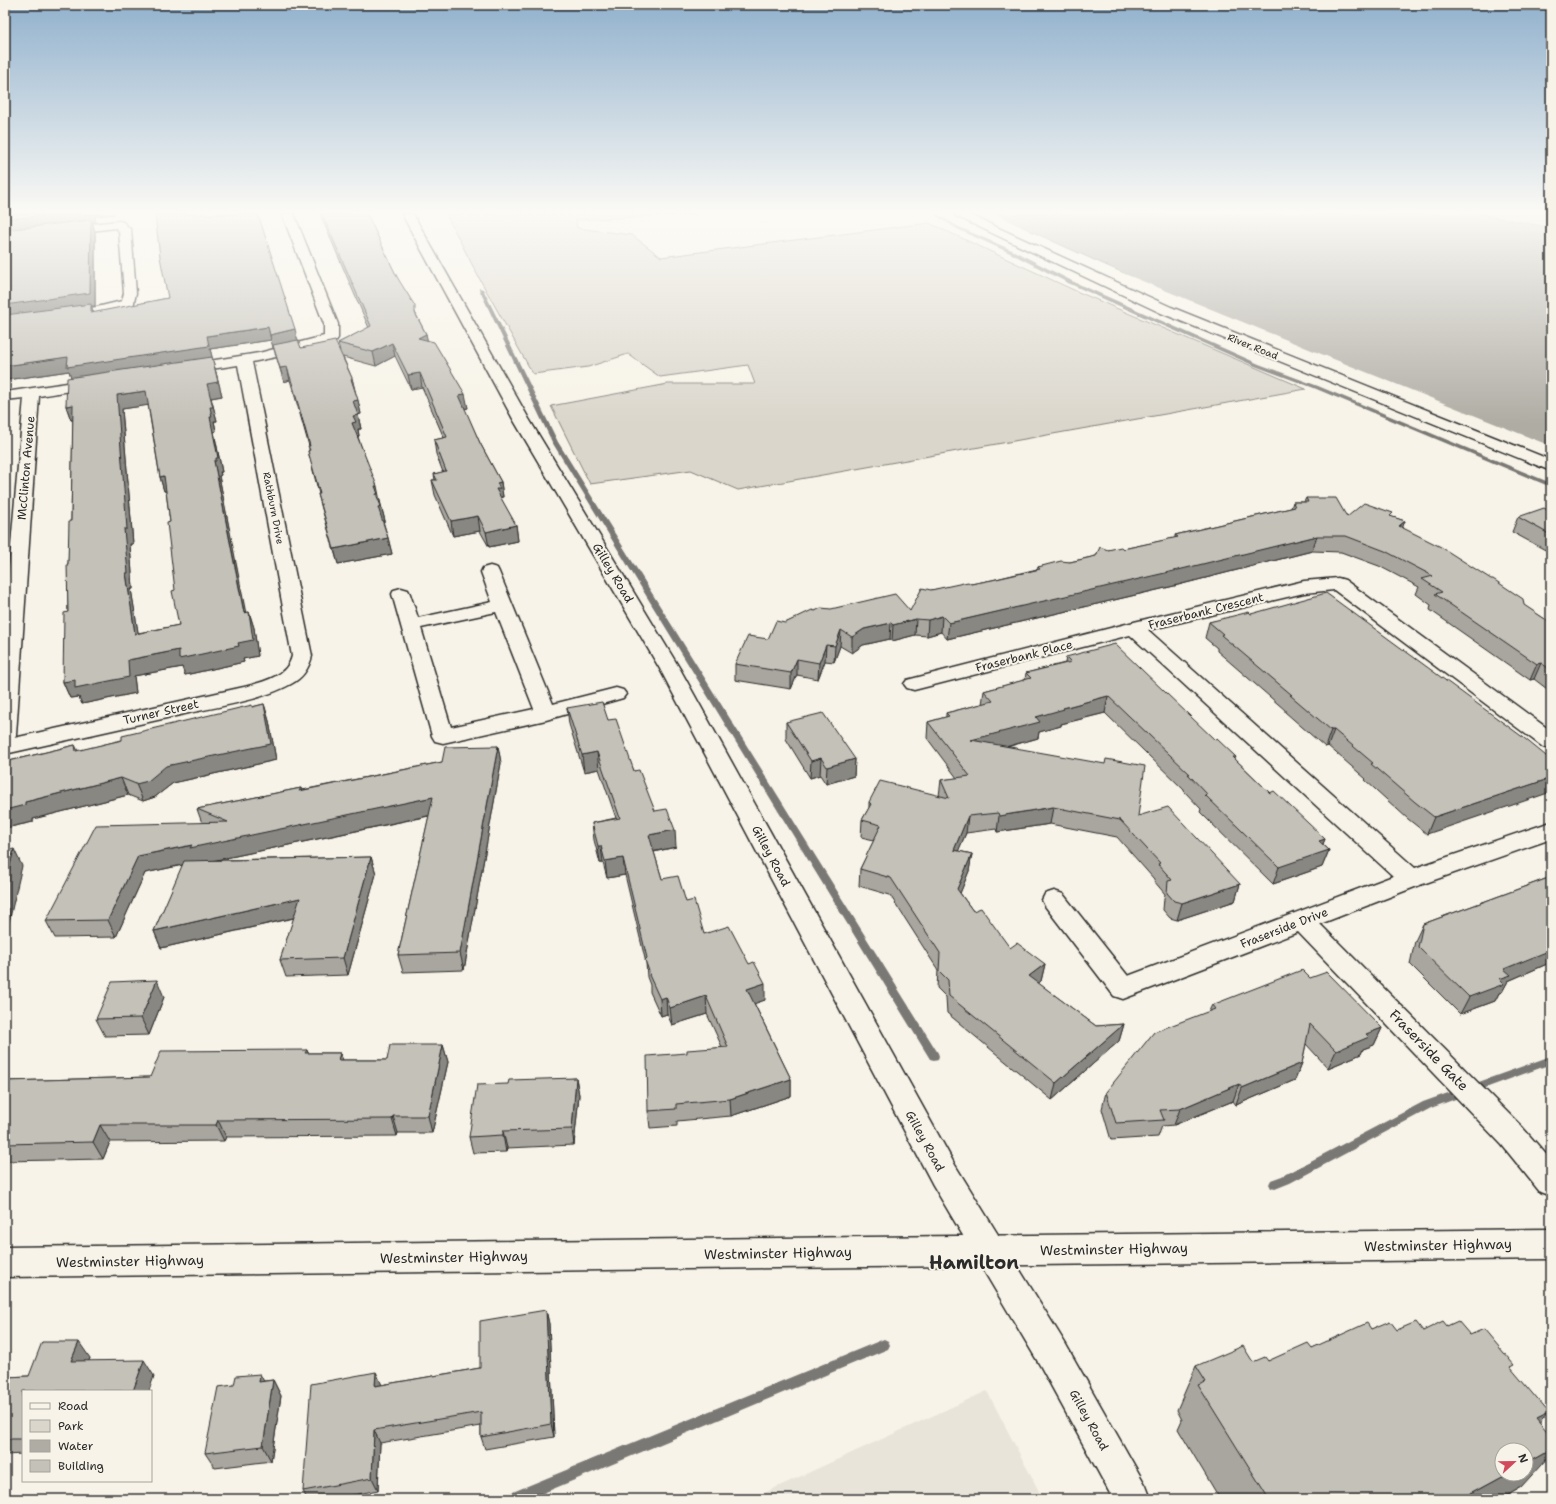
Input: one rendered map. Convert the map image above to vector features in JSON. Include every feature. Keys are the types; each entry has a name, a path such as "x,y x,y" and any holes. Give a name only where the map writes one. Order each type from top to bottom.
{"street":[{"path":"5,324 97,311 128,304 130,293 129,284"},
{"path":"168,372 244,360 310,345 331,338 331,324 315,284"},
{"name":"Gilley Road","path":"446,284 521,419 670,669 905,1106 944,1175 1053,1355 1132,1499"},
{"name":"River Road","path":"1109,284 1166,310 1551,466"},
{"name":"Rathburn Drive","path":"244,360 302,656"},
{"path":"5,396 106,381"},
{"name":"McClinton Avenue","path":"5,735 13,529 32,392"},
{"path":"490,572 546,713"},
{"name":"Fraserbank Crescent","path":"1134,628 1304,587 1338,584 1551,742"},
{"path":"401,594 443,736 546,713 616,694"},
{"path":"410,625 503,605"},
{"name":"Fraserbank Place","path":"914,684 1134,628"},
{"name":"Fraserbank Crescent","path":"1134,628 1411,879"},
{"name":"Turner Street","path":"5,747 266,687 288,677 299,668 302,661 302,656"},
{"name":"Fraserside Drive","path":"1054,900 1123,989 1303,922 1411,879 1551,830"},
{"name":"Fraserside Gate","path":"1303,922 1512,1136 1551,1182"},
{"name":"Westminster Highway","path":"5,1262 1551,1244"}],"shaded area":[{"path":"987,1391 1043,1499 751,1499"}],"green space":[{"path":"483,284 1061,284 1306,389 738,490 691,470 590,484 551,406 668,384 755,384 748,365 660,377 628,354 588,367 533,374"}],"water":[{"path":"1148,284 1551,284 1551,450 1244,328"}],"pier":[{"path":"1142,284 1150,284 1551,446 1551,452 1243,330"}],"building":[{"path":"5,284 90,284 90,293 5,305"},
{"path":"165,284 281,284 295,329 270,335 268,327 207,336 209,346 67,367 68,357 5,366 5,315 91,304 91,313 168,298"},
{"path":"353,284 401,284 415,306 415,313 426,334 418,338 434,342 465,394 459,395 480,443 501,482 497,483 500,489 496,489 516,525 486,532 478,516 451,521 432,480 437,480 434,474 446,471 434,440 447,437 420,373 408,375 392,343 373,352 338,343 371,326"},
{"path":"298,340 301,348 335,341 352,378 351,379 358,400 353,401 358,415 353,416 356,422 352,423 377,486 375,486 378,494 376,494 381,506 378,507 388,538 334,549 318,494 320,494 308,451 310,450 308,446 310,446 293,386 287,367 280,368 273,345"},
{"path":"212,357 218,382 207,384 213,407 210,407 212,417 210,417 218,458 214,461 244,613 249,612 253,640 238,643 239,646 179,659 179,650 128,660 129,677 75,688 75,680 63,682 64,613 68,612 67,564 69,521 71,521 73,405 66,406 67,378","holes":["146,391 160,477 164,476 170,522 167,523 175,590 172,591 179,625 135,634 126,573 128,573 124,529 127,529 117,395"]},
{"path":"1306,498 1336,498 1347,517 1364,503 1393,513 1390,516 1405,521 1399,526 1441,547 1523,599 1524,605 1551,623 1551,670 1541,663 1537,664 1435,594 1442,592 1422,579 1433,576 1385,551 1346,536 1317,536 949,623 942,616 928,620 916,619 893,625 891,623 864,629 852,637 841,630 835,646 826,645 819,663 797,659 791,673 735,664 748,636 768,639 776,621 785,623 812,610 815,611 821,608 831,609 895,594 910,611 922,588 931,590 968,582 971,584 992,580 1040,569 1038,567 1061,561 1070,562 1096,556 1100,547 1108,550 1121,547 1123,549 1178,537 1175,535 1295,507 1293,502 1308,502"},
{"path":"1544,508 1551,512 1551,535 1518,517"},
{"path":"1326,593 1524,738 1551,760 1551,778 1434,817 1371,764 1373,763 1290,695 1292,695 1221,635 1223,634 1209,622 1249,612 1251,614"},
{"path":"1115,644 1215,740 1217,739 1236,757 1233,757 1270,793 1274,791 1325,839 1319,841 1329,850 1279,867 1205,795 1207,794 1188,774 1190,774 1108,696 1036,717 1040,722 971,740 1105,764 1106,759 1145,766 1138,816 1168,807 1240,884 1182,903 1174,901 1167,893 1168,881 1172,880 1158,864 1160,863 1120,820 1053,807 999,816 998,813 968,816 954,850 972,854 957,889 973,911 981,908 1010,948 1017,943 1045,964 1029,976 1096,1026 1124,1024 1056,1083 949,996 948,980 939,971 940,953 891,878 860,869 881,825 862,820 871,804 869,802 880,781 949,798 941,780 970,776 928,722 949,716 946,713 993,701 984,691 1031,678 1026,673 1071,662 1066,657"},
{"path":"602,702 608,720 616,719 634,771 639,770 655,811 667,809 675,830 649,835 662,879 678,876 686,902 694,900 704,934 729,926 749,964 754,962 765,983 747,989 791,1079 730,1099 676,1104 676,1109 648,1111 647,1056 687,1053 687,1050 728,1047 706,996 670,1008 666,997 660,999 649,975 650,974 645,960 647,958 623,858 605,861 601,846 598,846 592,823 620,818 597,752 582,755 567,708"},
{"path":"264,704 271,744 166,766 148,781 136,784 121,778 25,802 25,805 5,810 5,762 75,745 76,751 122,740 122,736 252,705 252,707"},
{"path":"823,713 855,759 827,767 821,758 811,761 786,722"},
{"path":"498,746 460,953 398,955 433,797 190,848 192,845 138,856 108,920 46,921 96,825 228,822 197,809 301,788 299,791 442,762 445,747"},
{"path":"14,849 5,885 5,851"},
{"path":"371,857 343,958 280,960 300,898 154,931 184,861"},
{"path":"1551,877 1551,950 1504,969 1511,975 1499,979 1504,984 1469,997 1418,947 1423,924"},
{"path":"1302,970 1310,978 1327,972 1382,1028 1366,1034 1369,1037 1336,1051 1310,1024 1302,1063 1242,1088 1239,1084 1180,1109 1160,1110 1164,1120 1116,1123 1106,1092 1154,1032 1215,1009 1212,1005"},
{"path":"157,980 141,1018 96,1019 112,982"},
{"path":"390,1045 443,1045 428,1116 393,1116 392,1119 218,1120 216,1125 100,1125 93,1142 5,1144 5,1081 150,1077 161,1051 307,1050 305,1053 340,1053 338,1060 387,1060"},
{"path":"576,1078 572,1129 503,1131 503,1135 469,1137 477,1085 508,1084 509,1080"},
{"path":"546,1310 551,1424 481,1437 481,1412 374,1430 372,1478 303,1491 311,1384 376,1372 375,1386 480,1368 480,1321"},
{"path":"1390,1321 1397,1330 1416,1322 1423,1331 1443,1321 1447,1326 1458,1321 1470,1335 1484,1329 1514,1365 1510,1367 1548,1412 1536,1418 1551,1436 1551,1449 1534,1459 1534,1442 1494,1442 1494,1481 1460,1499 1269,1499 1198,1385 1206,1382 1196,1366 1243,1346 1253,1362 1265,1357 1268,1361 1308,1343 1312,1348 1367,1323 1371,1329"},
{"path":"42,1342 79,1342 71,1361 144,1360 133,1390 22,1390 22,1439 5,1439 5,1377 29,1376"},
{"path":"260,1374 259,1382 273,1380 263,1446 205,1453 218,1387 234,1385 236,1376"}],"waterway":[{"path":"1075,284 1257,365 1316,387 1551,485"},
{"path":"481,289 555,442 934,1056"},
{"path":"1275,1184 1286,1180 1427,1105 1551,1060"},
{"path":"513,1499 884,1345"}],"district":[{"name":"Hamilton","path":"974,1262"}]}
